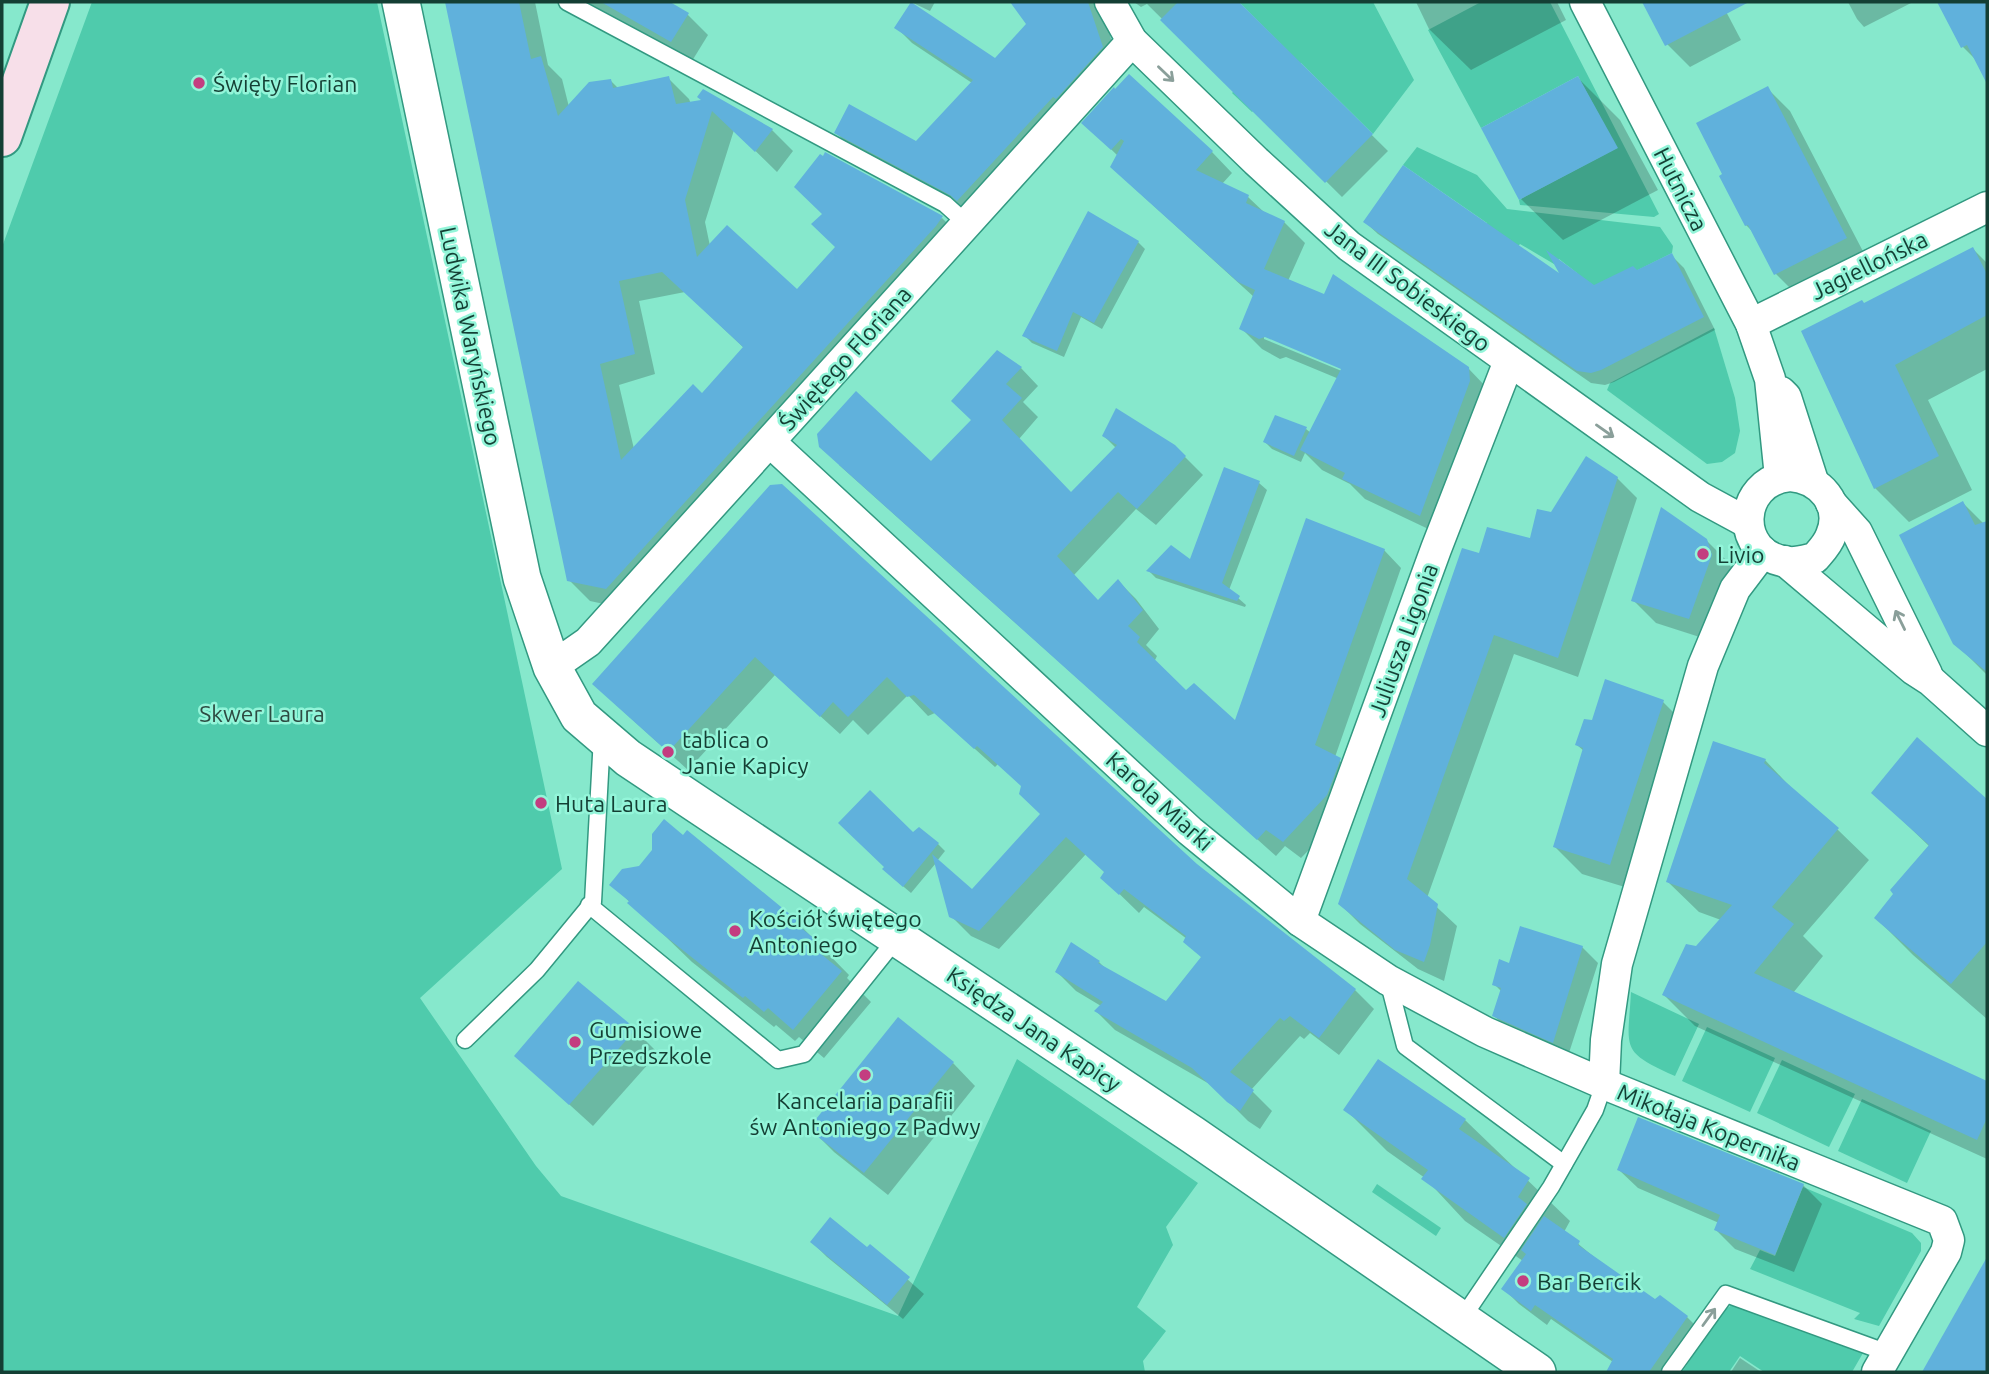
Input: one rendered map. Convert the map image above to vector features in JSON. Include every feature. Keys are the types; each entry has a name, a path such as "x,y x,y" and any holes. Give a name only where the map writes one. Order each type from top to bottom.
{"main road":[{"path":"2,137 50,2"}],"street":[{"name":"Ludwika Waryńskiego","path":"401,2 522,578 552,667"},
{"name":"Jana III Sobieskiego","path":"1110,2 1132,41 1256,162 1349,246 1700,497 1748,523"},
{"name":"Hutnicza","path":"1584,2 1751,324 1770,379 1780,477"},
{"name":"Świętego Floriana","path":"552,667 587,642 1132,41"},
{"name":"Jagiellońska","path":"1751,324 1987,206"},
{"name":"Juliusza Ligonia","path":"1300,921 1436,549 1509,361"},
{"name":"Hutnicza","path":"1770,379 1786,397 1822,492"},
{"name":"Karola Miarki","path":"770,442 1180,822 1300,921 1388,980 1485,1032 1604,1084"},
{"path":"1931,681 1857,532 1822,492 1802,477 1780,477 1757,492 1749,508 1748,523 1753,540 1931,681 1987,731"},
{"path":"1774,557 1815,558 1824,547 1832,534 1835,518 1822,492"},
{"name":"Mikołaja Kopernika","path":"1774,557 1735,589 1703,666 1617,964 1606,1040 1604,1084 1942,1222 1949,1240 1946,1252 1883,1362"},
{"name":"Księdza Jana Kapicy","path":"552,667 579,716 639,766 1193,1135 1537,1372"}],"lane":[{"path":"567,2 945,204 966,223"},
{"path":"465,1041 537,970 593,901 602,735"},
{"path":"589,905 778,1060 804,1054 897,938"},
{"path":"1388,980 1405,1046 1564,1164"},
{"path":"1461,1320 1564,1164 1595,1111 1604,1084"},
{"path":"1670,1372 1726,1294 1883,1362"}],"green space":[{"name":"Skwer Laura","path":"92,2 377,2 562,869 420,998 536,1166 561,1196 898,1316 1017,1059 1198,1183 1166,1227 1173,1245 1137,1307 1166,1331 1143,1361 1145,1372 2,1372 2,247"},
{"path":"1239,2 1373,2 1414,80 1373,134 1301,63 1252,112 1232,93 1281,44"},
{"path":"1481,2 1550,2 1659,214 1654,217 1520,205 1519,200 1617,148 1578,76 1481,128 1428,30"},
{"path":"1417,147 1477,175 1507,209 1660,227 1673,246 1672,253 1594,292 1575,278 1577,273 1559,259 1554,264 1520,244 1478,301 1487,223 1403,165"},
{"path":"1714,328 1735,398 1740,431 1735,453 1722,462 1707,464 1607,390 1610,383"},
{"path":"1631,992 1699,1024 1675,1076 1644,1060 1631,1046"},
{"path":"1707,1027 1775,1058 1750,1112 1682,1081"},
{"path":"1782,1060 1855,1094 1829,1147 1757,1113"},
{"path":"1862,1099 1931,1131 1907,1183 1838,1151"},
{"path":"1377,1184 1441,1228 1436,1236 1372,1192"},
{"path":"1803,1187 1912,1233 1921,1243 1921,1251 1879,1326 1854,1319 1860,1313 1750,1269 1760,1250 1775,1256"},
{"path":"1732,1305 1863,1353 1852,1372 1764,1372 1740,1356 1729,1372 1682,1372 1724,1310"}],"building":[{"path":"445,2 519,2 531,59 541,56 558,116 589,82 611,79 613,88 669,76 676,104 701,100 697,97 703,89 773,129 755,152 712,111 685,200 697,257 727,225 797,289 835,247 811,224 822,214 794,187 820,154 823,156 825,152 943,216 606,589 567,581","holes":["662,272 743,347 702,393 693,384 621,460 600,364 635,354 619,281"]},
{"path":"601,2 670,2 689,13 671,42"},
{"path":"911,2 995,58 1026,24 1010,2 1088,2 1103,47 957,201 834,133 849,104 916,141 973,80 894,28"},
{"path":"1178,2 1239,2 1373,134 1325,183 1160,20"},
{"path":"1642,2 1749,2 1665,46"},
{"path":"1937,2 1987,2 1987,84 1967,45 1961,48"},
{"path":"1129,74 1213,151 1196,170 1249,195 1246,203 1285,221 1264,269 1324,294 1333,274 1469,367 1470,381 1420,516 1342,479 1345,473 1300,450 1341,369 1239,329 1262,273 1255,290 1238,282 1110,167 1124,141 1121,139 1111,150 1081,123"},
{"path":"1578,76 1618,148 1519,200 1481,128"},
{"path":"1768,86 1847,238 1774,275 1719,176 1722,174 1696,123"},
{"path":"1403,165 1559,273 1546,250 1594,285 1633,266 1637,270 1672,253 1704,317 1601,370 1591,373 1577,371 1363,222"},
{"path":"1088,211 1139,241 1094,323 1073,312 1057,351 1022,336"},
{"path":"1973,247 1987,274 1987,315 1895,365 1939,456 1874,489 1801,331 1862,300 1864,303"},
{"path":"997,350 1022,367 1006,384 1022,398 1002,420 1071,492 1117,445 1102,436 1116,408 1175,445 1186,456 1137,509 1118,492 1057,556 1098,600 1118,579 1143,610 1128,626 1140,637 1137,642 1186,690 1194,683 1235,720 1306,518 1385,549 1315,745 1341,758 1327,795 1283,842 1266,830 1257,840 819,447 817,434 856,391 931,461 971,420 951,401"},
{"path":"1275,415 1307,427 1294,456 1263,442"},
{"path":"1586,456 1618,477 1558,658 1494,635 1407,879 1438,904 1424,962 1395,950 1338,904 1462,548 1479,553 1487,527 1530,538 1537,509 1551,512"},
{"path":"1224,467 1260,481 1222,583 1240,596 1237,601 1146,571 1171,545 1190,559"},
{"path":"782,484 1197,864 1356,989 1319,1038 1290,1016 1284,1021 1280,1018 1230,1072 1254,1090 1240,1111 1192,1068 1094,1011 1103,1002 1055,972 1071,942 1100,961 1098,963 1166,1001 1201,957 1183,942 1186,936 1124,889 1119,895 1100,878 1104,872 1066,837 979,931 949,917 932,854 972,889 1040,814 1019,794 1021,786 977,746 974,749 914,695 907,697 887,677 848,717 833,702 820,717 755,657 668,752 592,684 770,485"},
{"path":"1963,501 1975,525 1987,521 1987,672 1953,644 1899,535"},
{"path":"1661,507 1707,539 1712,555 1689,619 1631,601"},
{"path":"1605,679 1664,700 1610,865 1553,847 1583,748 1575,745 1584,719 1592,720"},
{"path":"1917,737 1987,799 1987,942 1951,984 1874,918 1893,894 1890,890 1929,845 1871,793"},
{"path":"1713,741 1766,759 1764,763 1839,828 1772,907 1794,924 1754,973 1987,1081 1987,1118 1977,1140 1662,995 1686,944 1696,946 1732,905 1666,882"},
{"path":"870,790 913,832 919,827 939,843 903,887 838,823"},
{"name":"Kościół świętego Antoniego","path":"664,819 683,835 687,830 797,920 795,923 821,944 816,950 842,971 793,1030 768,1008 764,1012 745,996 743,998 660,932 609,885 622,869 639,866 652,850 652,834"},
{"path":"1520,926 1583,946 1553,1043 1492,1016 1501,988 1492,985 1499,959 1509,963"},
{"name":"Gumisiowe Przedszkole","path":"578,981 636,1029 569,1105 514,1056"},
{"path":"898,1017 954,1062 864,1173 808,1129"},
{"path":"1378,1059 1466,1119 1459,1129 1530,1178 1518,1197 1527,1204 1504,1238 1421,1179 1428,1170 1343,1110"},
{"path":"1638,1117 1804,1184 1775,1255 1714,1230 1720,1215 1617,1170"},
{"path":"1544,1216 1580,1241 1578,1245 1655,1299 1660,1295 1688,1316 1649,1372 1606,1372 1613,1359 1535,1305 1531,1311 1501,1289 1526,1254 1521,1250"},
{"path":"830,1217 867,1247 870,1244 910,1277 887,1305 810,1242"},
{"path":"1987,1257 1987,1372 1922,1372"}],"place":[{"name":"Święty Florian","path":"199,83"},
{"name":"Livio","path":"1703,554"},
{"name":"tablica o Janie Kapicy","path":"668,752"},
{"name":"Huta Laura","path":"541,803"},
{"name":"Kościół świętego Antoniego","path":"735,931"},
{"name":"Gumisiowe Przedszkole","path":"575,1042"},
{"name":"Kancelaria parafii św Antoniego z Padwy","path":"865,1075"},
{"name":"Bar Bercik","path":"1523,1281"}]}
